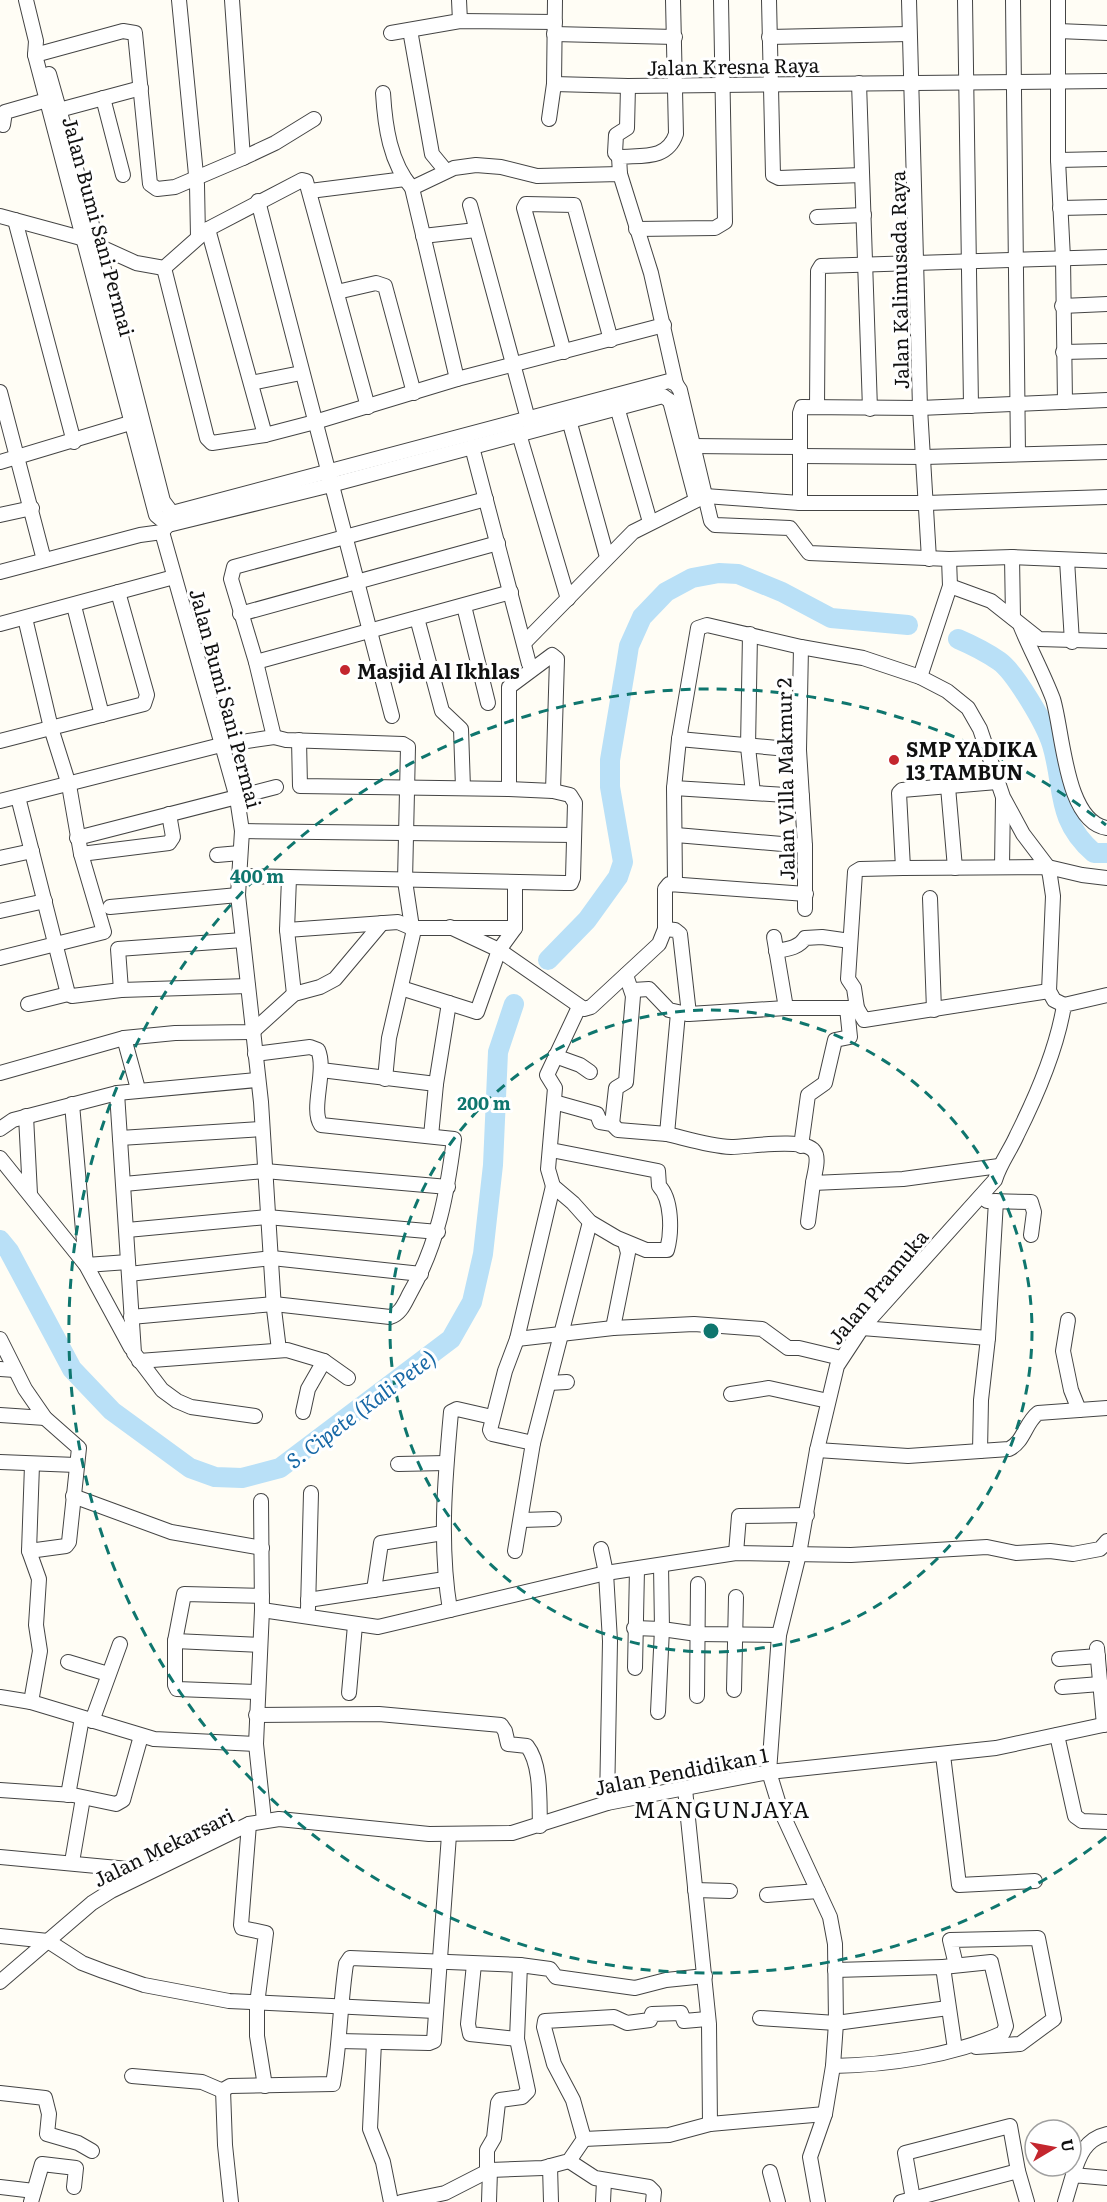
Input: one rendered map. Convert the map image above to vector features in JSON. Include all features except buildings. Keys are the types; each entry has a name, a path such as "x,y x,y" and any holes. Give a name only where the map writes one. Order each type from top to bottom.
{"street":[{"path":"0,462 74,442 136,421 98,246 76,189 26,0"},
{"path":"179,0 203,233 251,383 265,435"},
{"path":"232,0 243,158"},
{"path":"459,0 460,21"},
{"path":"549,119 554,84 555,0"},
{"path":"619,157 668,150 676,134 673,0"},
{"path":"636,229 715,228 723,225 725,212 721,0"},
{"path":"769,0 772,172 775,177 862,176"},
{"name":"Jalan Kalimusada Raya","path":"909,0 920,408 929,559"},
{"path":"965,0 967,261 971,406"},
{"path":"1013,0 1018,454"},
{"path":"1058,0 1058,160 1063,258 1065,402"},
{"path":"391,33 460,21 675,36"},
{"path":"411,30 432,154 446,171"},
{"path":"38,49 132,31 137,38 150,184 162,189 196,179 243,158 275,143 314,119"},
{"path":"1058,31 1107,33"},
{"path":"769,37 909,34"},
{"name":"Jalan Kresna Raya","path":"554,84 628,86 1107,81"},
{"path":"860,83 870,409"},
{"path":"628,86 627,128 616,135 615,153 619,157 620,174 651,273 664,325 676,384 680,390 693,446 701,498"},
{"path":"3,125 5,112 54,103 103,98 141,88"},
{"path":"383,93 384,121 389,142 409,183 457,379"},
{"path":"103,98 123,175"},
{"path":"1058,160 1107,159"},
{"path":"310,191 409,183 446,171 476,165 501,166 537,176 620,174"},
{"path":"164,268 203,233 258,201 302,180 306,181 368,406"},
{"name":"Jalan Bumi Sani Permai","path":"76,189 81,238 136,421 163,501 174,577 237,798 242,831 238,895 262,1129 279,1350"},
{"path":"258,201 392,716"},
{"path":"564,352 524,208 526,204 574,205 610,340"},
{"path":"470,205 528,419"},
{"path":"1060,208 1107,207"},
{"path":"817,217 864,215"},
{"path":"0,216 81,238 136,263 164,268"},
{"path":"15,220 74,442"},
{"path":"423,236 476,230"},
{"path":"817,407 818,271 824,265 1107,257"},
{"path":"164,268 209,442 218,444 315,422 457,379 664,325"},
{"path":"337,292 376,283 385,286 414,393"},
{"path":"1062,306 1107,304"},
{"path":"1063,352 1107,351"},
{"path":"251,383 301,373"},
{"path":"0,572 140,535 167,523 330,479 660,382 676,384"},
{"path":"0,392 19,457 44,560"},
{"path":"330,479 472,447 657,396 667,397 701,498 715,525 790,528 809,553 929,559 1012,557 1107,561"},
{"path":"800,503 801,409 1019,405 1107,399"},
{"path":"617,406 650,522"},
{"path":"569,420 607,556"},
{"path":"519,434 568,599"},
{"path":"693,446 924,457 1107,452"},
{"path":"472,447 529,664"},
{"path":"525,642 633,532 701,498 800,503 926,503 1107,497"},
{"path":"274,737 256,662 231,579 231,571 237,564 486,499"},
{"path":"0,515 32,508"},
{"path":"240,614 498,543"},
{"path":"1012,557 1017,623 1057,713 1074,793 1092,822 1107,828"},
{"path":"920,677 950,586 949,559"},
{"path":"1067,560 1072,642"},
{"path":"0,624 74,606 174,577"},
{"path":"950,586 991,601 1039,639 1072,642 1107,641"},
{"path":"1,737 51,728 138,706 147,701 118,592"},
{"path":"256,662 511,592"},
{"path":"74,606 102,715"},
{"path":"464,606 488,703"},
{"path":"0,958 104,932 81,854 69,785 51,728 25,618"},
{"path":"417,618 442,711 461,729 464,788"},
{"path":"675,883 674,788 679,740 699,628 707,625 801,647 863,658 920,677 946,691 968,708 980,729 1003,797 1023,834 1048,867 1053,896 1048,991 1054,1000 1064,1005 1107,994"},
{"path":"750,634 748,747 753,793"},
{"name":"Jalan Villa Makmur 2","path":"801,647 799,750 805,846 805,909"},
{"path":"509,789 509,687 552,655 558,659 553,791"},
{"path":"0,801 221,745 274,737 403,744 409,750 405,881 413,934 389,1038 384,1079"},
{"path":"239,876 571,883 573,878 574,799 570,795 553,791 509,789 300,786 299,740"},
{"path":"679,740 799,750"},
{"path":"903,868 899,793 906,789 997,782"},
{"path":"77,838 276,787"},
{"path":"948,787 955,868"},
{"path":"674,788 802,796"},
{"path":"18,797 68,994"},
{"path":"1002,866 1003,797"},
{"path":"81,854 169,843 173,837 169,814"},
{"path":"242,831 574,836"},
{"path":"676,835 805,846"},
{"path":"0,858 32,850"},
{"path":"217,855 240,853"},
{"path":"801,1146 808,1095 825,1083 835,1040 850,1037 854,988 848,979 856,870 1048,867 1107,878"},
{"path":"289,878 287,930 294,994"},
{"path":"401,988 477,1011 500,950 515,928 515,882"},
{"path":"450,927 472,940 500,950 584,1009 591,1007 659,944 665,929 666,889 669,884 806,894"},
{"path":"110,907 238,895"},
{"path":"930,898 934,1010"},
{"path":"0,910 45,901"},
{"path":"287,930 398,921 412,928 515,928"},
{"path":"0,1073 124,1038 175,1033 252,1032 294,994 320,987 335,979 382,922"},
{"path":"665,929 675,930 680,934 684,1013 667,1134"},
{"path":"786,1008 775,944 790,948 802,943 805,938 822,937 850,941"},
{"path":"121,990 118,949 243,940"},
{"path":"612,1124 616,1088 626,1082 632,1038 633,990 626,975"},
{"path":"28,1004 68,994 72,996 121,990 248,986"},
{"path":"633,990 649,989 665,1007 684,1013 786,1008 852,1008 862,1018 869,1020 1048,991"},
{"path":"431,1136 436,1084 449,1003"},
{"name":"Jalan Pramuka","path":"769,1772 779,1635 799,1554 817,1450 841,1358 862,1328 995,1180 999,1166 1029,1109 1059,1034 1064,1005"},
{"path":"533,1443 492,1434 492,1417 517,1339 553,1186 548,1169 555,1088 547,1075 579,1007"},
{"path":"124,1038 138,1089"},
{"path":"131,1317 274,1304 390,1317 399,1312 421,1274 438,1232 448,1187 454,1139 321,1125 318,1118 320,1055 315,1047 255,1054"},
{"path":"555,1056 580,1065 590,1072"},
{"path":"321,1070 436,1084"},
{"path":"0,1129 13,1120 26,1116 117,1093 138,1089 257,1080"},
{"path":"117,1093 131,1317 136,1357"},
{"path":"554,1102 593,1112 600,1122 612,1124 618,1130 667,1134 730,1147 782,1144 809,1147 816,1154 808,1222"},
{"path":"72,1104 86,1265"},
{"path":"26,1116 30,1194"},
{"path":"120,1138 262,1129"},
{"path":"551,1150 658,1172 659,1186 665,1192 668,1206 668,1248 646,1250 635,1243 625,1242 590,1222 553,1186"},
{"path":"0,1158 86,1265 136,1357 162,1390 177,1401 191,1407 255,1416"},
{"path":"813,1183 903,1179 999,1166"},
{"path":"124,1184 265,1171 448,1187"},
{"path":"976,1201 1031,1202 1035,1212 1031,1235"},
{"path":"980,1451 981,1400 988,1338 996,1202"},
{"path":"127,1230 267,1216 438,1232"},
{"path":"515,1551 522,1520 533,1443 590,1222"},
{"path":"613,1328 628,1253 625,1242"},
{"path":"86,1265 129,1268 272,1258 421,1274"},
{"path":"1068,1320 1068,1335 1063,1351 1071,1390 1079,1410"},
{"path":"517,1339 613,1328 694,1324 762,1329 781,1346 841,1358"},
{"path":"862,1328 988,1338"},
{"path":"0,1339 15,1370 45,1418 77,1444 79,1453 68,1545 29,1551"},
{"path":"136,1357 262,1354 279,1350 324,1361 348,1378"},
{"path":"303,1412 308,1389 324,1361"},
{"path":"0,1370 15,1370"},
{"path":"549,1383 567,1382"},
{"path":"731,1394 760,1388 828,1401"},
{"path":"817,1450 908,1456 1013,1447 1038,1413 1107,1408"},
{"path":"450,1610 445,1579 443,1533 446,1463 452,1410 492,1417"},
{"path":"0,1415 45,1418"},
{"path":"0,1462 76,1466"},
{"path":"398,1464 446,1463"},
{"path":"31,1702 40,1651 36,1625 39,1579 29,1551 32,1465"},
{"path":"308,1607 311,1493"},
{"path":"73,1496 171,1532 262,1548"},
{"path":"261,1501 262,1603 256,1744 264,1820"},
{"path":"736,1553 739,1516 807,1515"},
{"path":"522,1520 554,1519"},
{"path":"374,1590 381,1543 443,1533"},
{"path":"257,1692 177,1689 175,1685 176,1641 184,1594 308,1607 355,1624 378,1627 606,1573 736,1553 883,1554 987,1547 1016,1553 1050,1551 1073,1554 1100,1549 1107,1541"},
{"path":"601,1549 606,1573 610,1641 607,1803"},
{"path":"658,1712 662,1629 661,1565"},
{"path":"635,1668 634,1628 637,1569"},
{"path":"308,1607 374,1590 445,1579"},
{"path":"697,1695 698,1584"},
{"path":"734,1690 736,1597"},
{"path":"349,1693 349,1668 355,1624"},
{"path":"634,1628 697,1634 779,1635"},
{"path":"176,1641 260,1645"},
{"path":"69,1794 87,1719 120,1644"},
{"path":"1059,1659 1097,1652 1106,1724"},
{"path":"68,1662 108,1674"},
{"path":"1062,1687 1101,1684"},
{"path":"0,1697 31,1702 141,1736 168,1740 256,1744"},
{"path":"256,1715 379,1714 501,1725 509,1746 526,1746 530,1752 535,1770 540,1826"},
{"name":"Jalan Pendidikan 1","path":"264,1820 279,1819 449,1835 512,1833 607,1803 769,1772 996,1748 1106,1724"},
{"path":"1057,1735 1075,1816 1082,1821 1107,1822"},
{"path":"0,1790 69,1794 111,1804 123,1800 141,1736"},
{"path":"943,1755 959,1885 1035,1881"},
{"path":"769,1772 781,1812 830,1917 835,1971 836,2023 833,2066 825,2115 810,2157 818,2202"},
{"path":"685,1789 705,1976 710,2124"},
{"path":"72,1862 83,1798"},
{"name":"Jalan Mekarsari","path":"0,1982 92,1903 150,1871 249,1824 264,1820"},
{"path":"249,1824 241,1925 243,1928 263,1931 266,1937 256,2004 257,2036 265,2086"},
{"path":"339,2041 432,2043 435,2038 435,2011 449,1835"},
{"path":"0,1857 150,1871"},
{"path":"695,1890 730,1891"},
{"path":"767,1895 818,1891"},
{"path":"0,1936 48,1941 82,1963 144,1985 256,2004 324,2004 340,2007 435,2011"},
{"path":"833,2066 864,2066 959,2048 1020,2044 1054,2019 1038,1938 950,1940 948,2008 959,2048"},
{"path":"223,2091 230,2086 333,2084 339,2041 340,2007 346,1964 350,1958 520,1965 550,1969 556,1977 635,1988 666,1980 705,1976"},
{"path":"835,1971 991,1962 1006,2026 1001,2034 959,2048"},
{"path":"474,1964 468,2024 470,2034 517,2039"},
{"path":"489,2202 487,2150 494,2138 498,2103 500,2100 522,2097 528,2091 517,2039 520,1965"},
{"path":"760,2018 836,2023 948,2008"},
{"path":"584,2139 573,2100 554,2064 544,2027 545,2021 614,2017 627,2023 650,2020 652,2014 672,2012 681,2013 684,2021 707,2019"},
{"path":"374,2042 370,2129 383,2162 391,2202"},
{"path":"132,2076 202,2082 223,2091"},
{"path":"223,2091 225,2145 231,2202"},
{"path":"0,2093 35,2095 45,2098 49,2114 47,2134 78,2143 92,2151"},
{"path":"584,2139 669,2135 710,2124 825,2115"},
{"path":"1018,2171 907,2201 904,2158 908,2151 1010,2126 1018,2171 1027,2202"},
{"path":"1083,2150 1089,2142 1107,2134"},
{"path":"401,2202 445,2193 489,2171 550,2166 569,2160 584,2139"},
{"path":"569,2160 582,2172 604,2181 649,2187 654,2192 653,2202"},
{"path":"0,2187 33,2196 40,2166 44,2164 76,2168 74,2187"},
{"path":"550,2166 551,2202"},
{"path":"770,2172 778,2202"},
{"path":"1083,2176 1107,2178"},
{"path":"1065,2202 1072,2178"},
{"path":"603,2202 604,2181"}],"waterway":[{"name":"S. Cipete (Kali Pete)","path":"548,960 587,920 618,877 623,862 610,787 610,760 629,646 642,617 666,592 692,578 719,573 738,574 782,592 831,618 908,625"},
{"name":"S. Cipete (Kali Pete)","path":"958,639 999,661 1021,687 1052,745 1063,802 1073,828 1094,853 1107,853"},
{"name":"S. Cipete (Kali Pete)","path":"0,1240 9,1251 72,1369 112,1411 190,1468 215,1477 242,1478 280,1468 451,1339 472,1302 483,1254 493,1165 498,1052 514,1004"}],"place":[{"name":"Masjid Al Ikhlas","path":"345,670"},
{"name":"SMP YADIKA 13 TAMBUN","path":"894,760"}],"district":[{"name":"MANGUNJAYA","path":"722,1808"}]}
